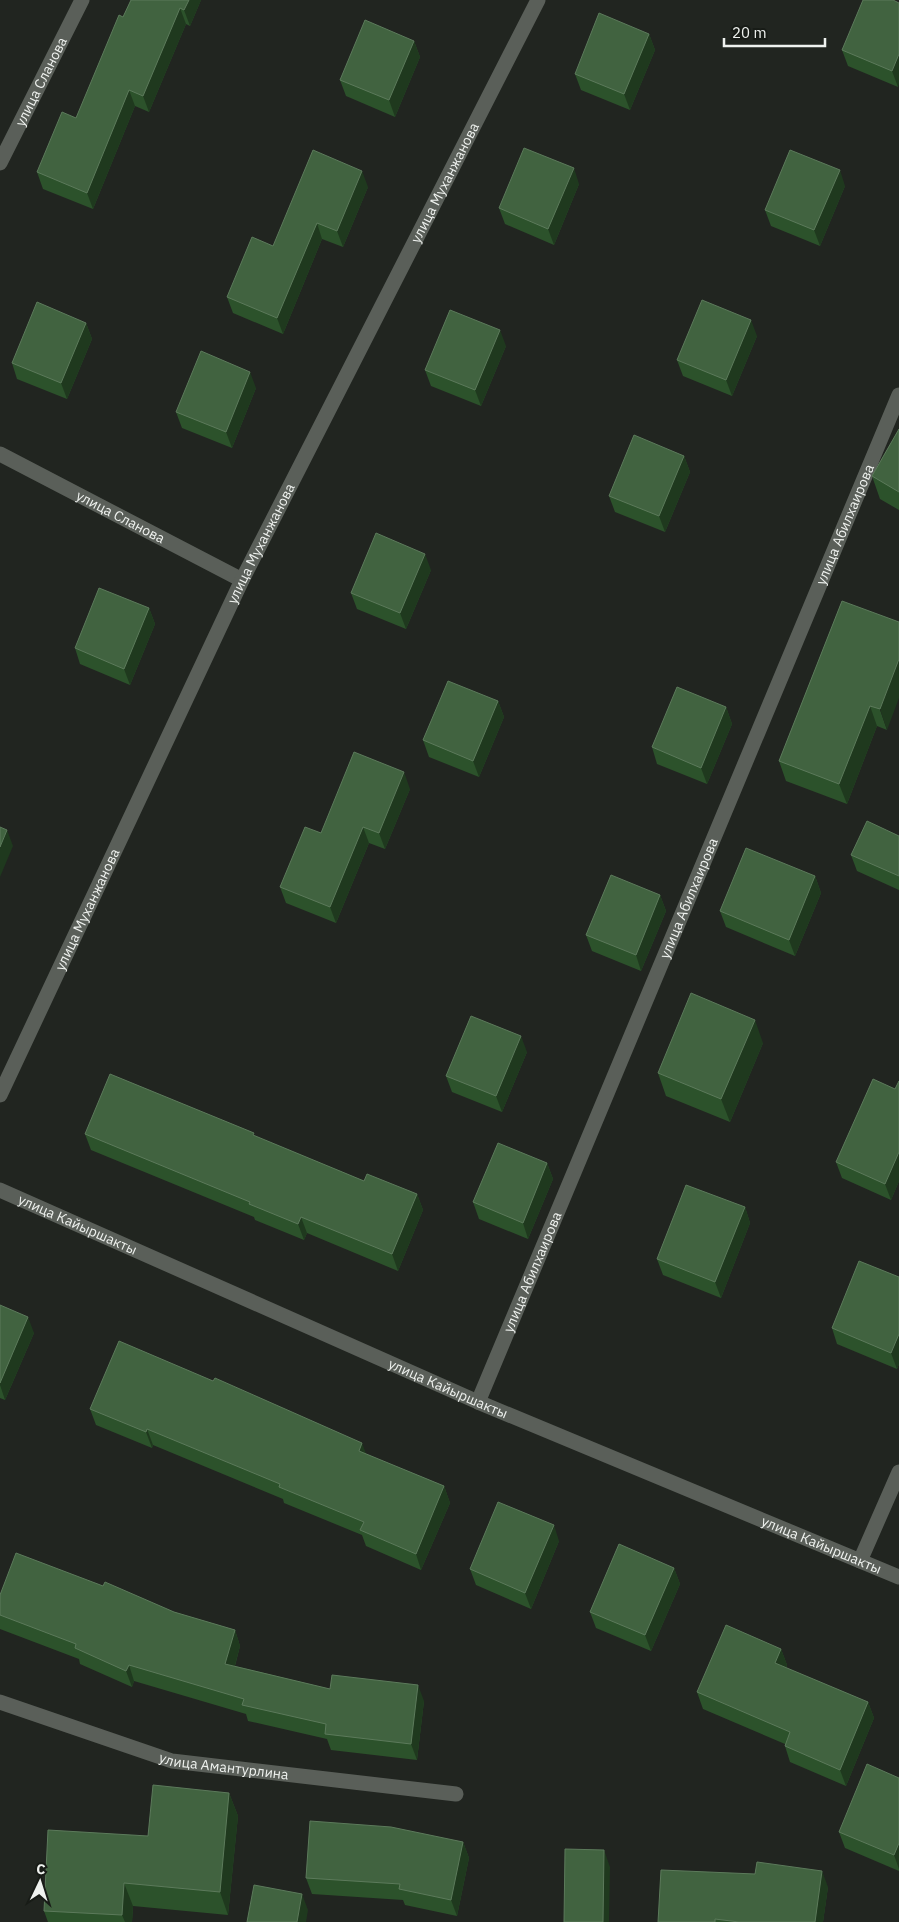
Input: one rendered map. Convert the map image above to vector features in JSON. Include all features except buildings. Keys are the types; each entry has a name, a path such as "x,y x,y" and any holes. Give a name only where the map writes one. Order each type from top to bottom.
{"street":[{"name":"улица Сланова","path":"0,163 82,0"},
{"name":"улица Муханжанова","path":"0,1095 242,580 538,0"},
{"name":"улица Абилхаирова","path":"478,1402 899,395"},
{"name":"улица Сланова","path":"0,454 242,580"},
{"name":"улица Кайыршакты","path":"0,1190 478,1402 899,1577"},
{"path":"860,1561 899,1472"},
{"name":"улица Амантурлина","path":"0,1702 172,1761 456,1794"}]}
